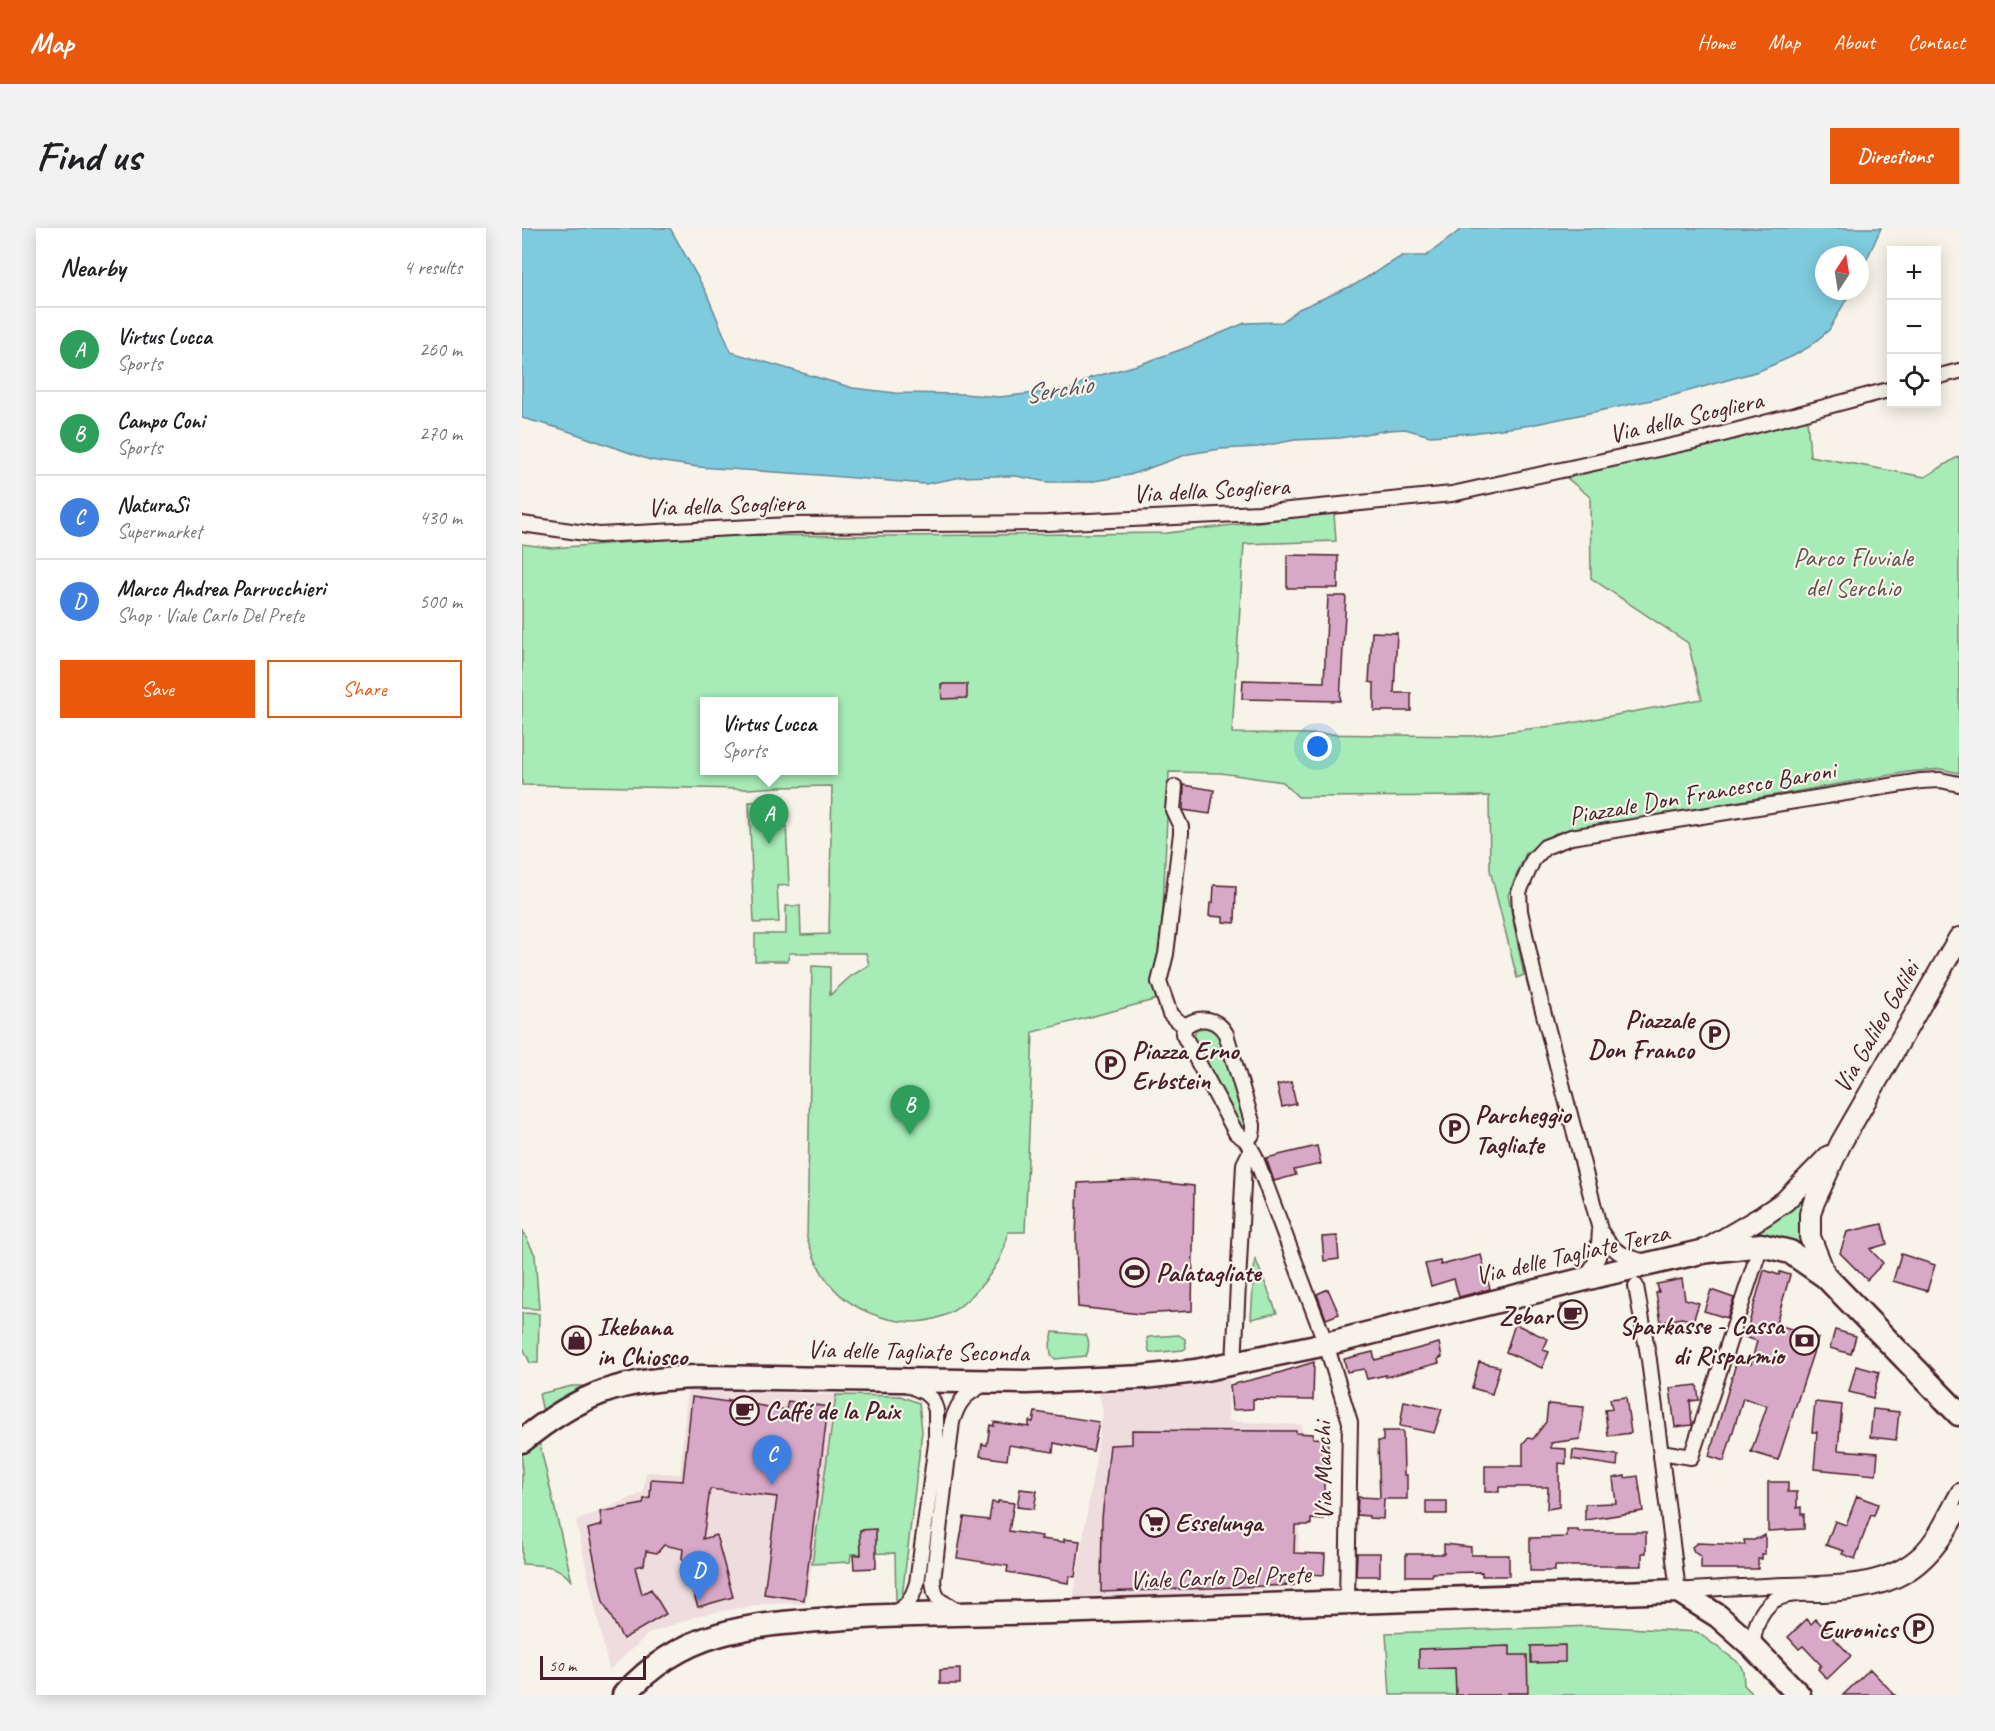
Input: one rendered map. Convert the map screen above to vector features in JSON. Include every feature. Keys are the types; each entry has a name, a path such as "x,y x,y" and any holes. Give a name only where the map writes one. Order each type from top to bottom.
{"main road":[{"name":"Via Galileo Galilei","path":"1826,1277 1810,1236 1810,1214 1814,1203 1841,1143 1959,938"},
{"name":"Via Galileo Galilei","path":"1701,1252 1785,1201 1841,1143"},
{"name":"Via delle Tagliate Terza","path":"1326,1344 1701,1252 1761,1245 1790,1252 1826,1277 1959,1414"},
{"name":"Via delle Tagliate Seconda","path":"522,1441 543,1424 578,1402 611,1389 650,1380 698,1377 1026,1382 1144,1377 1234,1365 1326,1344"},
{"name":"Viale Carlo Del Prete","path":"624,1695 654,1666 679,1650 720,1635 811,1620 1678,1591"},
{"path":"1678,1591 1718,1616 1752,1646 1799,1695"}],"street":[{"path":"1941,376 1959,371"},
{"name":"Via della Scogliera","path":"522,524 599,535 791,525 1047,523 1259,513 1452,494 1708,438 1887,390"},
{"name":"Piazzale Don Francesco Baroni","path":"1586,1279 1598,1257 1600,1230 1520,911 1519,892 1533,860 1545,847 1571,837 1922,781 1940,780 1959,784"},
{"path":"1175,787 1173,810 1181,827 1181,833 1166,954 1159,982 1170,1014 1185,1026"},
{"path":"1234,1365 1244,1164 1253,1125 1222,1027 1215,1021 1204,1019 1192,1021 1185,1026 1183,1034 1236,1134 1248,1145"},
{"name":"Via Marchi","path":"1248,1145 1326,1344 1350,1422 1347,1602"},
{"path":"1600,1230 1608,1244 1619,1254 1651,1264"},
{"path":"1660,1452 1691,1457 1761,1245"},
{"path":"1636,1286 1649,1359 1678,1591 1832,1583 1876,1577 1921,1553 1959,1491"},
{"path":"888,1616 904,1609 917,1583 936,1444 936,1410 932,1400 924,1392 894,1380"},
{"path":"971,1614 959,1612 942,1602 935,1593 933,1581 955,1413 962,1399 990,1381"},
{"path":"1752,1646 1758,1619 1778,1598 1793,1594 1863,1591 1901,1578 1924,1563 1937,1550 1959,1512"}],"shaded area":[{"path":"1229,1379 1228,1421 1302,1425 1297,1587 1073,1601 1103,1413 1099,1393"},
{"path":"687,1389 836,1395 806,1604 769,1603 700,1615 648,1634 609,1670 576,1521 643,1493 646,1472 680,1474"}],"green space":[{"name":"Parco Fluviale del Serchio","path":"1807,418 1810,456 1925,477 1959,456 1959,773 1941,769 1908,772 1556,833 1526,853 1508,895 1524,975 1517,978 1490,870 1489,796 1298,797 1283,782 1221,773 1169,772 1159,961 1152,986 1158,999 1033,1032 1025,1232 1008,1232 998,1262 975,1292 953,1311 929,1320 898,1321 867,1312 853,1304 830,1284 814,1257 807,1239 812,966 830,967 830,995 851,976 869,965 866,953 789,953 788,961 755,961 755,934 786,934 786,906 800,906 801,935 829,934 832,786 748,789 522,785 522,544 552,548 726,535 1167,533 1334,513 1336,541 1244,544 1232,733 1474,736 1567,724 1702,699 1688,643 1591,578 1590,497 1567,478"},
{"path":"785,801 789,885 777,886 779,922 754,923 749,802"},
{"path":"1213,1025 1218,1030 1249,1125 1246,1131 1240,1131 1193,1038 1196,1031"},
{"path":"1806,1189 1810,1190 1808,1248 1789,1240 1750,1234"},
{"path":"522,1229 535,1255 539,1309 522,1308"},
{"path":"1255,1258 1277,1313 1251,1319"},
{"path":"522,1313 539,1314 538,1363 530,1363 522,1345"},
{"path":"1053,1332 1086,1335 1089,1346 1086,1356 1055,1359 1051,1355 1050,1344"},
{"path":"1179,1335 1185,1339 1186,1348 1183,1350 1151,1353 1149,1351 1147,1338"},
{"path":"572,1386 594,1386 544,1416 539,1394"},
{"path":"836,1395 900,1396 919,1403 922,1431 902,1597 896,1604 895,1553 851,1554 850,1562 812,1564"},
{"path":"539,1441 572,1582 556,1568 522,1564 522,1455"},
{"path":"1593,1626 1697,1632 1739,1663 1743,1671 1744,1685 1754,1695 1390,1695 1386,1633"}],"water":[{"path":"522,228 670,228 706,292 731,352 853,388 896,393 999,397 1072,389 1090,378 1141,364 1245,323 1282,322 1299,309 1356,284 1402,256 1426,256 1463,228 1881,228 1869,254 1869,246 1815,246 1815,300 1846,300 1829,330 1809,347 1759,371 1671,396 1531,425 1430,436 1405,429 1389,430 1340,438 1295,440 1258,447 1221,449 1188,454 1130,475 1088,482 1047,482 1016,476 993,476 962,477 925,484 698,467 650,460 562,429 522,418"}],"building":[{"path":"1287,555 1338,556 1338,588 1287,588"},
{"path":"1328,596 1346,596 1340,701 1242,699 1243,680 1324,682"},
{"path":"1372,632 1397,633 1394,693 1411,693 1411,711 1374,711 1374,683 1369,682"},
{"path":"941,684 967,684 967,698 942,699"},
{"path":"1184,785 1214,790 1210,814 1183,810"},
{"path":"1214,885 1236,886 1235,923 1223,922 1223,917 1209,916 1210,903 1213,903"},
{"path":"1291,1082 1296,1104 1282,1107 1277,1085"},
{"path":"1317,1146 1321,1164 1294,1170 1296,1175 1274,1181 1266,1158"},
{"name":"Palatagliate","path":"1137,1180 1194,1186 1192,1311 1140,1314 1078,1307 1076,1237 1078,1183"},
{"path":"1882,1224 1887,1244 1870,1249 1883,1263 1867,1280 1840,1253 1847,1232"},
{"path":"1337,1236 1339,1259 1324,1261 1322,1237"},
{"path":"1901,1254 1935,1265 1927,1291 1893,1281"},
{"path":"1481,1255 1490,1289 1459,1297 1454,1279 1431,1286 1425,1264 1440,1261 1441,1265"},
{"path":"1764,1270 1779,1275 1780,1272 1790,1275 1776,1324 1818,1338 1778,1460 1751,1452 1767,1406 1743,1398 1724,1461 1709,1456 1737,1360 1751,1364 1757,1341 1745,1337"},
{"path":"1682,1279 1685,1299 1699,1303 1693,1321 1682,1318 1661,1322 1656,1293 1659,1292 1657,1284"},
{"path":"1328,1289 1339,1314 1326,1319 1317,1294"},
{"path":"1711,1290 1734,1298 1727,1318 1704,1311"},
{"path":"1579,1302 1582,1318 1564,1321 1561,1305"},
{"path":"1515,1324 1548,1339 1543,1350 1549,1352 1542,1368 1506,1352"},
{"path":"1835,1330 1856,1336 1851,1354 1830,1348"},
{"path":"1439,1343 1442,1357 1438,1359 1439,1363 1386,1377 1386,1375 1367,1379 1364,1369 1347,1372 1344,1359 1373,1352 1375,1360"},
{"path":"1314,1362 1313,1400 1253,1399 1253,1409 1232,1410 1230,1385"},
{"path":"1479,1362 1500,1367 1492,1394 1472,1388"},
{"path":"1856,1366 1879,1372 1873,1398 1849,1392"},
{"path":"1697,1385 1699,1400 1690,1401 1692,1425 1675,1427 1670,1388"},
{"path":"692,1397 728,1402 728,1400 786,1410 788,1401 828,1407 804,1600 764,1594 777,1497 710,1489 703,1539 716,1535 733,1597 698,1607 682,1558 683,1549 664,1545 657,1553 646,1551 644,1565 635,1567 642,1594 651,1589 666,1614 623,1639 603,1602 588,1529 602,1525 600,1512 643,1504 644,1499 650,1498 651,1479 683,1481"},
{"path":"1626,1397 1631,1433 1608,1436 1605,1410 1612,1409 1610,1399"},
{"path":"1404,1401 1442,1409 1434,1433 1400,1426"},
{"path":"1815,1402 1842,1405 1838,1450 1878,1453 1876,1475 1814,1469 1817,1432 1812,1432"},
{"path":"1548,1404 1584,1407 1580,1439 1551,1443 1551,1448 1566,1449 1566,1464 1559,1463 1559,1507 1547,1509 1548,1487 1499,1487 1499,1492 1485,1492 1485,1466 1523,1466 1523,1443 1528,1438 1533,1439 1546,1422"},
{"path":"1873,1409 1899,1412 1896,1440 1870,1437"},
{"path":"1035,1412 1099,1422 1093,1451 1054,1443 1053,1452 1009,1445 1007,1460 980,1456 982,1444 987,1445 990,1425 994,1426 994,1422 1029,1427 1029,1421 1033,1422"},
{"path":"1132,1430 1296,1431 1296,1433 1313,1434 1313,1438 1328,1439 1326,1474 1324,1474 1324,1520 1311,1519 1311,1525 1295,1525 1294,1553 1325,1554 1324,1575 1294,1573 1294,1585 1101,1592 1102,1518 1110,1445 1132,1444"},
{"path":"1383,1431 1403,1431 1407,1499 1384,1499 1383,1519 1369,1518 1369,1516 1357,1515 1358,1497 1380,1498 1378,1441 1383,1441"},
{"path":"1573,1450 1618,1455 1617,1466 1572,1459"},
{"path":"1625,1476 1625,1478 1638,1476 1643,1511 1585,1520 1585,1504 1616,1503 1613,1478"},
{"path":"1768,1482 1788,1482 1788,1492 1797,1492 1797,1508 1801,1507 1801,1514 1804,1514 1804,1529 1768,1531"},
{"path":"1020,1489 1037,1491 1034,1509 1017,1507"},
{"path":"1857,1496 1878,1504 1874,1516 1871,1515 1855,1559 1842,1554 1844,1551 1826,1545 1835,1521 1846,1525"},
{"path":"998,1501 1014,1503 1009,1531 1042,1536 1041,1539 1064,1542 1064,1539 1080,1541 1075,1577 1069,1576 1068,1583 1007,1572 1008,1566 957,1558 964,1517 989,1520 992,1502 998,1503"},
{"path":"1426,1501 1447,1501 1447,1514 1426,1514"},
{"path":"876,1529 876,1568 854,1569 853,1555 861,1555 860,1530"},
{"path":"1567,1530 1646,1532 1646,1553 1642,1553 1642,1566 1555,1566 1555,1571 1530,1571 1530,1538 1567,1537"},
{"path":"1765,1535 1765,1554 1762,1554 1762,1559 1758,1559 1758,1569 1701,1569 1701,1557 1694,1552 1692,1547 1697,1543 1745,1545 1744,1540 1754,1540"},
{"path":"1444,1544 1471,1547 1471,1555 1509,1555 1509,1576 1482,1576 1482,1572 1406,1576 1406,1554 1444,1554"},
{"path":"1357,1553 1380,1553 1380,1576 1356,1576"},
{"path":"1807,1619 1811,1624 1816,1619 1851,1656 1827,1679 1818,1669 1821,1665 1803,1646 1799,1649 1788,1637"},
{"path":"1565,1645 1565,1662 1531,1663 1531,1646"},
{"path":"1510,1646 1510,1655 1527,1655 1528,1693 1456,1695 1455,1668 1419,1669 1419,1649"},
{"path":"960,1669 960,1684 940,1684 940,1670"},
{"path":"1870,1669 1895,1695 1843,1695"}],"place":[{"name":"Virtus Lucca","path":"769,844"},
{"name":"Piazzale Don Franco","path":"1715,1034"},
{"name":"Piazza Erno Erbstein","path":"1111,1065"},
{"name":"Parcheggio Tagliate","path":"1454,1129"},
{"name":"Campo Coni","path":"910,1135"},
{"name":"Palatagliate","path":"1135,1272"},
{"name":"Zebar","path":"1573,1315"},
{"name":"Sparkasse - Cassa di Risparmio","path":"1805,1340"},
{"name":"Ikebana in Chiosco","path":"576,1341"},
{"name":"Caffé de la Paix","path":"744,1410"},
{"name":"NaturaSì","path":"772,1485"},
{"name":"Esselunga","path":"1154,1522"},
{"name":"Marco Andrea Parrucchieri","path":"699,1601"},
{"name":"Euronics","path":"1918,1629"}],"water label":[{"name":"Serchio","path":"1058,389"}]}
